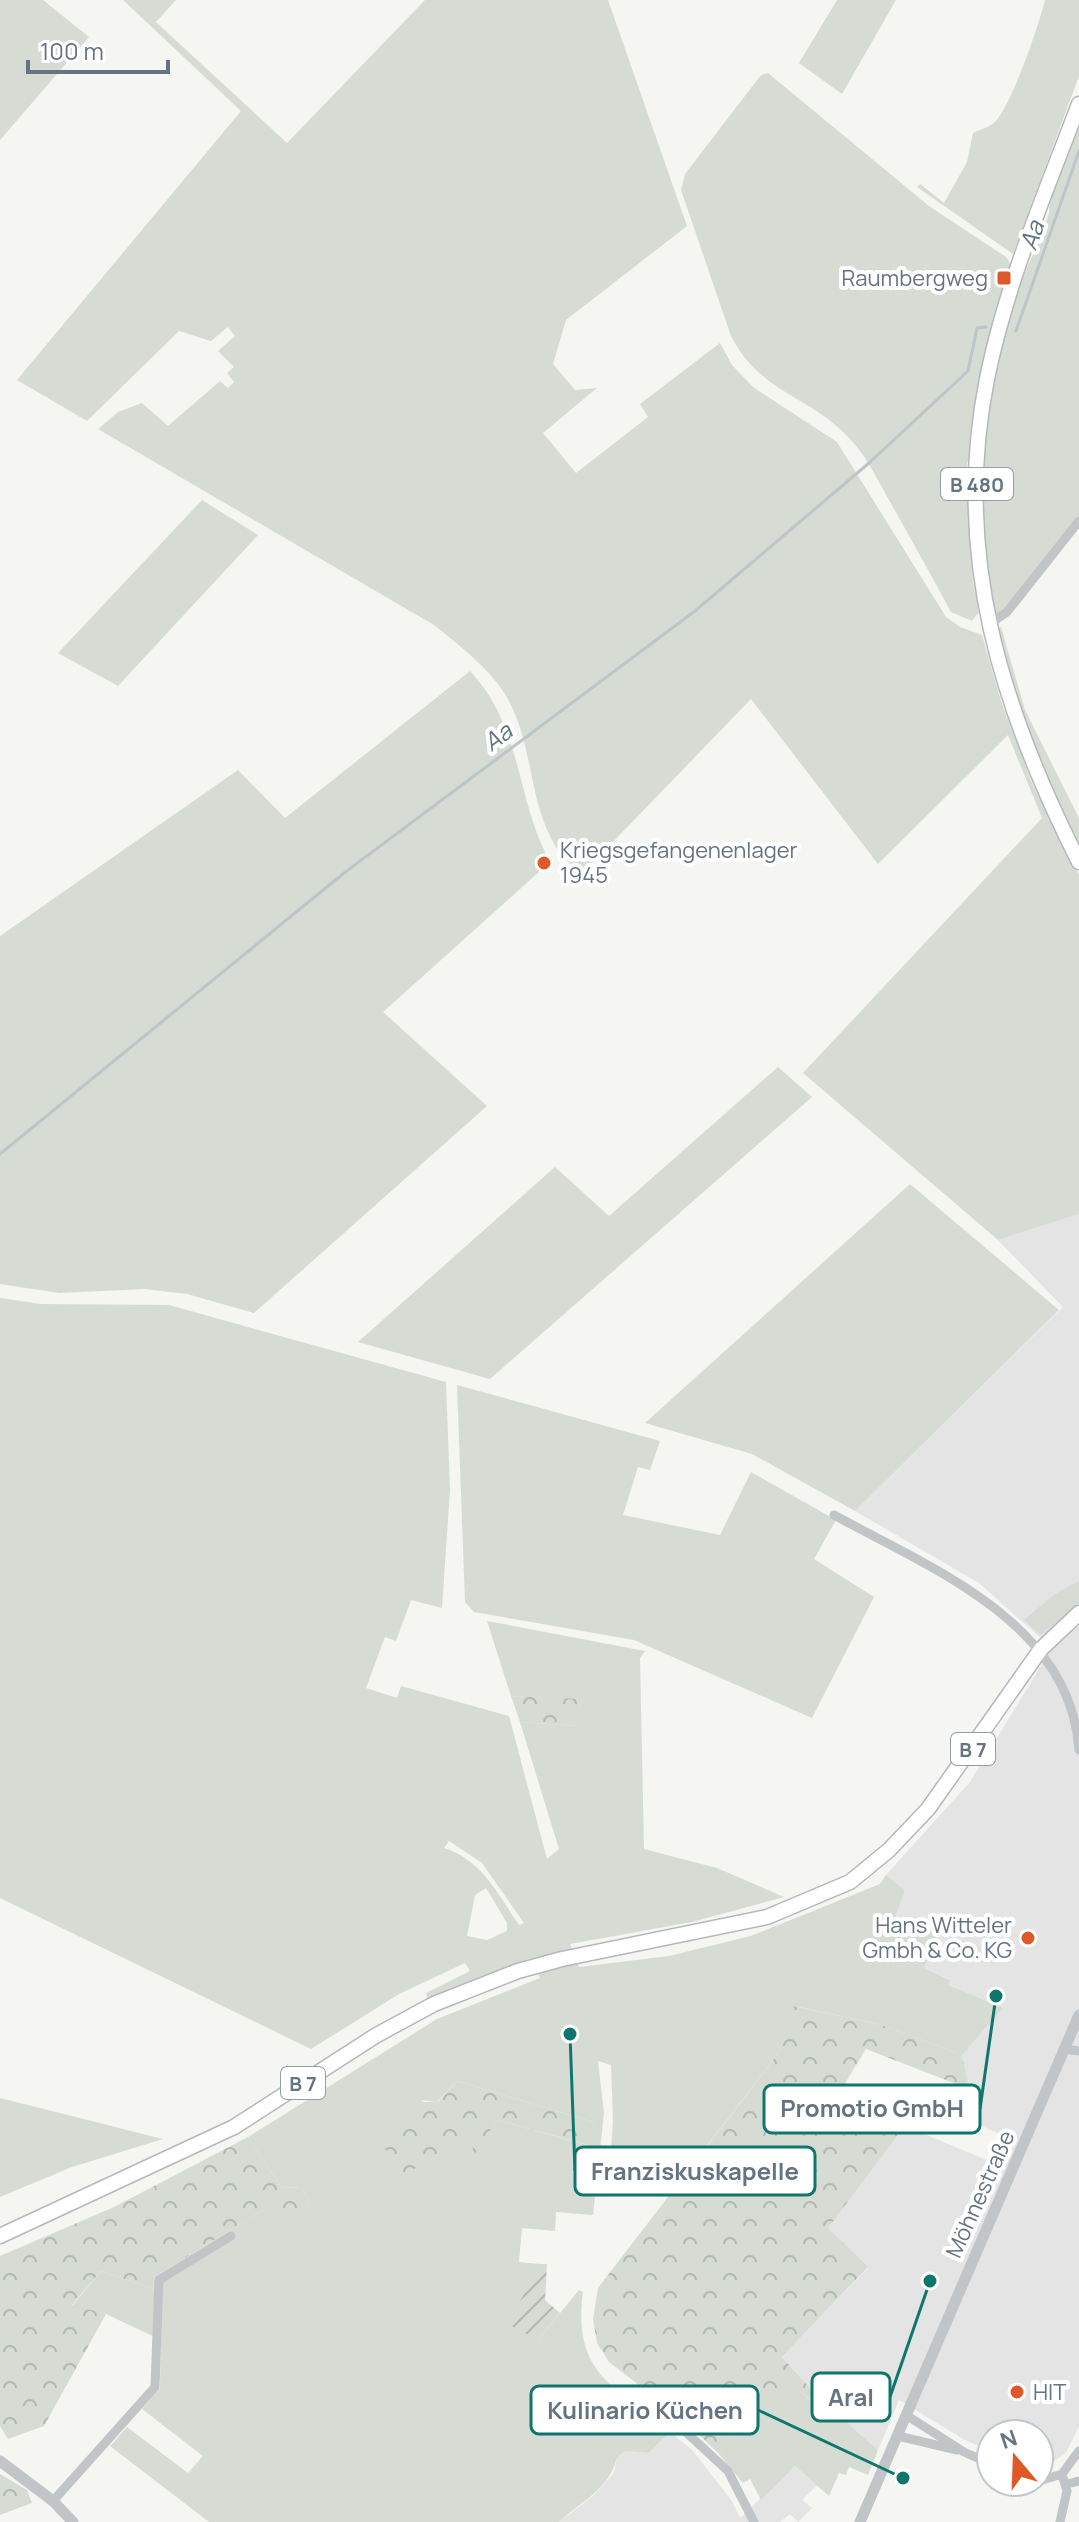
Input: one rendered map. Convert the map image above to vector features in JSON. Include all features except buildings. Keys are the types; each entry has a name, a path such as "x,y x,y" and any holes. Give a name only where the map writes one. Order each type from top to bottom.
{"main road":[{"name":"B 480","path":"1079,104 1020,263 987,378 976,493 979,565 988,625 1012,711 1034,769 1079,862"},
{"name":"B 7","path":"0,2236 234,2127 375,2036 434,2004 518,1971 562,1959 767,1917 807,1903 850,1882 889,1850 936,1800 1041,1649 1079,1613"}],"street":[{"path":"988,625 1007,612 1079,521"},
{"path":"834,1515 982,1598 1041,1649 1071,1709 1079,1750"},
{"name":"Möhnestraße","path":"860,2522 1079,2015"},
{"path":"1064,2049 1079,2051"},
{"path":"53,2501 155,2387 159,2280 231,2236"},
{"path":"906,2415 975,2457"},
{"path":"676,2423 728,2471 754,2522"},
{"path":"898,2436 964,2452"},
{"path":"1060,2522 1065,2479 1079,2451"},
{"path":"0,2461 53,2501 73,2522"},
{"path":"1055,2480 1079,2481"}],"shaded area":[{"path":"1079,1214 1079,2426 1066,2453 1055,2461 1055,2418 975,2418 975,2444 899,2400 878,2450 820,2399 782,2357 868,2268 828,2228 905,2126 1001,2166 1013,2140 973,2122 980,2105 968,2094 962,2055 1002,2008 947,1985 949,1979 924,1968 937,1936 894,1917 905,1890 886,1875 970,1782 1052,1648 979,1583 855,1511 1063,1307 998,1240"},
{"path":"670,2432 692,2450 732,2501 740,2518 795,2466 817,2485 802,2500 812,2508 798,2522 790,2514 780,2522 559,2522 593,2496 614,2473 617,2457 626,2451 649,2453"}],"green space":[{"path":"0,0 43,0 89,37 0,140"},
{"path":"123,0 176,0 156,22 287,143 425,0 608,0 687,226 566,320 553,364 575,390 597,388 543,433 576,473 648,417 640,404 720,343 732,365 753,387 837,442 946,617 960,627 982,635 1001,701 1032,783 1079,875 1079,1214 998,1240 803,1073 1042,818 1008,735 878,864 751,699 581,875 556,847 543,819 514,711 498,684 472,657 434,625 98,429 118,412 142,403 168,426 220,381 228,388 234,382 227,373 234,367 218,351 235,336 228,327 211,341 179,331 87,421 17,380 241,111"},
{"path":"837,0 896,0 842,94 799,63"},
{"path":"1045,0 1079,0 1079,76 1013,254 917,187 920,184 944,203 967,162 973,133 995,122 1009,99"},
{"path":"768,73 929,206 1006,257 1011,265 998,302 1014,297 1043,232 1049,213 1050,192 1079,116 1079,516 999,616 992,613 981,516 982,460 967,462 973,581 979,612 972,621 951,612 876,476 855,445 834,424 756,370 731,336 681,190 685,174 761,75"},
{"path":"202,500 258,535 118,686 58,653"},
{"path":"1001,627 1025,710 1079,818 1079,846 1030,742 996,629"},
{"path":"470,671 500,715 530,813 550,862 383,1012 487,1106 254,1313 187,1294 145,1289 59,1293 0,1284 0,936 238,770 285,818"},
{"path":"778,1067 812,1097 490,1379 358,1342 555,1167 609,1216"},
{"path":"910,1184 1059,1310 855,1511 752,1454 645,1423"},
{"path":"0,1298 41,1304 169,1305 446,1382 450,1490 442,1608 411,1600 396,1641 385,1637 366,1688 397,1698 401,1686 509,1716 547,1859 559,1849 520,1722 578,1726 581,1700 511,1696 487,1621 645,1651 640,1658 644,1849 717,1868 784,1897 692,1922 570,1944 579,1967 669,1956 751,1936 880,1884 886,1875 905,1890 895,1917 937,1936 924,1968 950,1980 948,1985 1003,2008 962,2055 882,2025 794,2006 777,2055 679,2182 609,2176 613,2121 611,2065 598,2061 604,2113 593,2215 556,2212 555,2231 522,2228 519,2262 540,2264 529,2288 538,2340 579,2290 583,2292 581,2319 584,2342 591,2360 615,2389 670,2432 649,2453 626,2451 617,2457 608,2478 594,2494 559,2522 209,2522 110,2446 127,2427 188,2473 203,2456 142,2409 160,2388 161,2340 106,2314 72,2306 101,2271 153,2289 155,2276 265,2209 306,2214 308,2199 302,2188 281,2187 248,2137 437,2019 540,1978 531,1958 428,1999 426,1993 470,1971 465,1963 399,1994 311,2049 0,1898","holes":["449,1841 482,1863 524,1923 519,1925 479,1869 457,1853 444,1848","486,1888 507,1923 507,1931 487,1940 467,1936 475,1895","457,2081 593,2122 598,2148 497,2120 474,2154 470,2132 421,2100 437,2102"]},
{"path":"457,1385 660,1441 650,1470 638,1467 623,1515 720,1535 751,1472 836,1520 814,1559 874,1597 812,1718 634,1640 474,1612 465,1602"},
{"path":"1079,1581 1079,1603 1041,1635 1024,1620 1055,1594"},
{"path":"511,1696 581,1699 579,1726 520,1722"},
{"path":"793,2006 882,2025 962,2055 969,2089 866,2049 836,2098 905,2126 828,2228 868,2267 782,2357 820,2399 818,2406 788,2381 718,2453 683,2419 609,2362 597,2343 593,2319 598,2288 777,2055"},
{"path":"457,2081 593,2122 599,2148 497,2120 474,2155 469,2132 404,2176 381,2143 410,2107 438,2102"},
{"path":"0,2098 163,2139 72,2167 0,2197"},
{"path":"248,2137 281,2187 302,2188 308,2199 307,2214 292,2225 265,2209 155,2276 153,2289 101,2271 72,2305 106,2314 44,2426 8,2439 0,2426 0,2256 114,2207"},
{"path":"540,2264 547,2264 545,2300 560,2313 538,2340 508,2324"},
{"path":"788,2380 817,2406 820,2399 878,2450 868,2475 849,2467 846,2475 839,2473 829,2496 795,2466 761,2500 750,2479 743,2483 718,2453"},
{"path":"0,2474 27,2490 32,2503 0,2515"}],"waterway":[{"name":"Aa","path":"1016,331 1079,151"},
{"name":"Aa","path":"0,1154 344,873 695,611 869,463 968,371 977,328 986,327"}],"place":[{"name":"Raumbergweg","path":"1004,278"},
{"name":"Kriegsgefangenenlager 1945","path":"544,863"},
{"name":"Hans Witteler Gmbh & Co. KG","path":"1028,1938"},
{"name":"Promotio GmbH","path":"996,1996"},
{"name":"Franziskuskapelle","path":"570,2034"},
{"name":"Aral","path":"930,2281"},
{"name":"HIT","path":"1017,2392"},
{"name":"Kulinario Küchen","path":"903,2478"}]}
